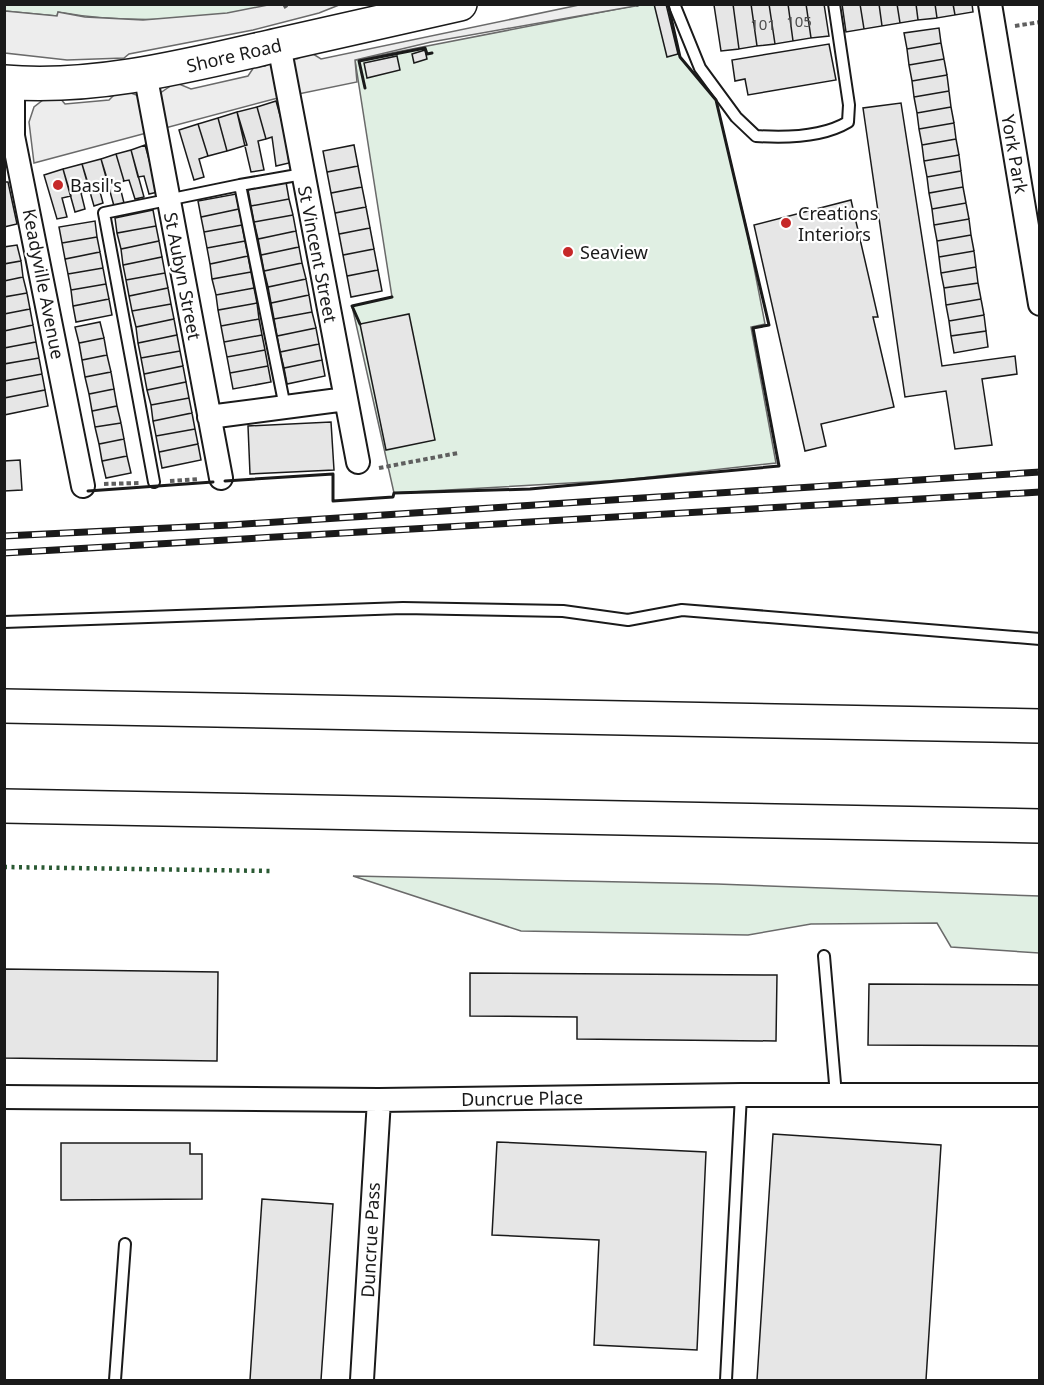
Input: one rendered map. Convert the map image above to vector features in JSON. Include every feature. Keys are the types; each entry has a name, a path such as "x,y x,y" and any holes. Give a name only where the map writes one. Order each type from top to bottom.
{"main road":[{"name":"Shore Road","path":"9,82 145,74 279,45 363,15 460,4"},
{"path":"4,706 1040,726"},
{"path":"4,806 1040,826"}],"street":[{"name":"York Park","path":"990,4 1040,304"},
{"name":"St Vincent Street","path":"279,45 358,462"},
{"name":"St Aubyn Street","path":"145,74 220,478"},
{"name":"Keadyville Avenue","path":"9,82 9,136 82,486"},
{"path":"209,417 346,399"},
{"name":"Duncrue Place","path":"4,1097 379,1100 741,1095 1040,1095"},
{"name":"Duncrue Pass","path":"362,1380 379,1100"}],"lane":[{"path":"674,4 700,68 736,117 756,136 776,137 835,130 848,122 849,105 834,4"},
{"path":"154,482 104,213 303,174"},
{"path":"240,185 285,407"},
{"path":"4,622 402,608 563,611 628,620 682,610 1040,639"},
{"path":"824,956 836,1095"},
{"path":"726,1380 741,1095"},
{"path":"115,1380 125,1244"}],"path":[{"path":"358,462 361,471 458,453"}],"green space":[{"path":"5,4 273,5 250,11 195,18 137,19 82,16 58,12 57,16 5,11"},
{"name":"Seaview","path":"638,5 668,5 680,57 716,100 746,226 765,324 751,327 776,463 623,480 394,493 352,306 392,297 355,60"},
{"path":"353,876 717,884 1039,896 1039,953 951,947 937,923 811,924 748,935 521,931"}],"shaded area":[{"path":"273,4 339,5 319,13 253,30 129,54 124,58 67,60 5,53 5,11 57,16 58,12 85,17 143,20 227,13"},
{"path":"579,5 641,5 431,42 355,60 357,82 274,99 34,163 29,122 34,107 43,100 59,97 65,104 109,100 116,93 128,92 150,100 172,85 179,84 191,89 248,76 254,67 265,66 281,57 297,59 310,52 321,59"}],"building":[{"path":"654,4 666,4 678,54 667,57"},
{"path":"733,4 751,4 757,46 739,49"},
{"path":"733,4 739,49 721,51 714,5"},
{"path":"751,4 769,4 775,44 757,46"},
{"path":"769,4 788,4 793,41 775,44"},
{"path":"788,4 806,4 811,38 793,41"},
{"path":"806,4 824,4 829,36 811,38"},
{"path":"842,4 860,4 864,29 846,32"},
{"path":"860,4 879,4 882,26 864,29"},
{"path":"879,4 897,4 900,23 882,26"},
{"path":"897,4 916,4 918,20 900,23"},
{"path":"916,4 935,4 937,18 918,20"},
{"path":"935,4 953,4 955,15 937,18"},
{"path":"953,4 972,4 973,12 955,15"},
{"path":"939,28 941,43 907,49 904,33"},
{"path":"941,43 944,59 909,65 907,49"},
{"path":"829,44 836,80 748,95 745,79 735,81 732,60"},
{"path":"425,50 427,59 414,63 412,54"},
{"path":"397,56 400,70 367,78 364,63"},
{"path":"944,59 947,75 912,81 909,65"},
{"path":"947,75 949,91 914,97 912,81"},
{"path":"949,91 951,107 917,113 914,97"},
{"path":"276,101 285,133 289,163 276,166 272,137 266,139 257,107"},
{"path":"901,103 942,366 1015,356 1017,374 982,379 992,445 955,449 946,391 905,397 863,108"},
{"path":"257,107 266,139 258,141 264,170 251,172 237,112"},
{"path":"951,107 954,123 919,129 917,113"},
{"path":"237,112 247,145 227,151 218,118"},
{"path":"218,118 227,151 208,156 198,124"},
{"path":"954,123 956,139 922,145 919,129"},
{"path":"198,124 208,156 199,159 204,177 194,180 179,130"},
{"path":"956,139 959,155 924,161 922,145"},
{"path":"145,145 158,192 149,194 144,176 138,177 131,150"},
{"path":"354,145 358,166 327,172 323,151"},
{"path":"131,150 144,197 135,199 129,180 124,181 116,154"},
{"path":"116,154 124,181 119,183 124,203 114,206 101,159"},
{"path":"959,155 961,171 927,177 924,161"},
{"path":"101,159 109,185 99,188 103,203 94,206 82,164"},
{"path":"82,164 90,190 81,193 85,209 75,212 63,169"},
{"path":"358,166 362,187 331,193 327,172"},
{"path":"63,169 71,196 62,198 67,217 57,219 44,175"},
{"path":"961,171 963,187 929,193 927,177"},
{"path":"4,182 8,182 17,224 4,227"},
{"path":"286,182 289,199 251,206 248,190"},
{"path":"362,187 366,207 335,213 331,193"},
{"path":"963,187 966,203 932,209 929,193"},
{"path":"236,194 239,209 201,217 198,201"},
{"path":"289,199 293,215 254,222 251,206"},
{"path":"851,200 878,317 873,317 894,407 821,424 826,446 805,451 754,225"},
{"path":"966,203 969,219 934,225 932,209"},
{"path":"366,207 370,228 339,234 335,213"},
{"path":"239,209 242,225 204,232 201,217"},
{"path":"153,210 156,226 117,233 115,218"},
{"path":"293,215 296,231 258,239 254,222"},
{"path":"969,219 971,235 937,241 934,225"},
{"path":"95,221 97,237 62,243 59,227"},
{"path":"242,225 245,241 207,248 204,232"},
{"path":"156,226 159,241 121,249 117,233"},
{"path":"370,228 374,249 343,255 339,234"},
{"path":"296,231 299,247 261,255 258,239"},
{"path":"971,235 974,251 939,257 937,241"},
{"path":"97,237 100,252 65,259 62,243"},
{"path":"159,241 162,257 123,265 121,249"},
{"path":"245,241 248,256 210,264 207,248"},
{"path":"17,245 21,261 4,264 4,247"},
{"path":"299,247 302,263 264,271 261,255"},
{"path":"374,249 378,270 347,276 343,255"},
{"path":"974,251 976,267 941,273 939,257"},
{"path":"100,252 103,268 68,274 65,259"},
{"path":"248,256 251,272 212,279 210,264"},
{"path":"162,257 165,273 126,280 123,265"},
{"path":"21,261 23,277 4,281 4,264"},
{"path":"302,263 306,279 268,287 264,271"},
{"path":"976,267 978,283 944,288 941,273"},
{"path":"103,268 106,284 71,290 68,274"},
{"path":"378,270 382,291 351,297 347,276"},
{"path":"251,272 254,288 216,295 212,279"},
{"path":"165,273 168,288 129,296 126,280"},
{"path":"23,277 27,293 4,297 4,281"},
{"path":"306,279 309,295 271,303 268,287"},
{"path":"978,283 981,299 946,305 944,288"},
{"path":"106,284 109,299 73,306 71,290"},
{"path":"168,288 171,304 132,311 129,296"},
{"path":"254,288 257,303 218,310 216,295"},
{"path":"27,293 30,309 4,314 4,297"},
{"path":"309,295 312,312 274,319 271,303"},
{"path":"109,299 112,315 76,322 73,306"},
{"path":"981,299 984,315 949,321 946,305"},
{"path":"257,303 259,319 221,326 218,310"},
{"path":"171,304 174,319 136,327 132,311"},
{"path":"30,309 33,325 4,331 4,314"},
{"path":"312,312 316,328 277,336 274,319"},
{"path":"409,314 435,440 386,450 360,324"},
{"path":"984,315 986,331 951,336 949,321"},
{"path":"174,319 177,335 138,343 136,327"},
{"path":"259,319 262,335 224,342 221,326"},
{"path":"100,322 104,338 79,343 75,327"},
{"path":"33,325 36,342 4,348 4,331"},
{"path":"316,328 319,344 280,352 277,336"},
{"path":"986,331 988,347 954,353 951,336"},
{"path":"177,335 180,351 141,358 138,343"},
{"path":"262,335 265,350 227,357 224,342"},
{"path":"104,338 107,355 82,360 79,343"},
{"path":"36,342 39,358 4,364 4,348"},
{"path":"319,344 322,360 284,368 280,352"},
{"path":"265,350 268,366 230,373 227,357"},
{"path":"180,351 183,366 144,374 141,358"},
{"path":"107,355 111,372 85,377 82,360"},
{"path":"39,358 42,374 4,381 4,364"},
{"path":"322,360 325,376 287,384 284,368"},
{"path":"183,366 186,382 147,390 144,374"},
{"path":"268,366 271,382 233,389 230,373"},
{"path":"111,372 114,389 89,394 85,377"},
{"path":"42,374 45,390 4,398 4,381"},
{"path":"186,382 189,398 151,405 147,390"},
{"path":"114,389 117,406 92,411 89,394"},
{"path":"45,390 48,406 4,415 4,398"},
{"path":"189,398 192,413 153,421 151,405"},
{"path":"117,406 121,423 95,427 92,411"},
{"path":"192,413 195,429 156,436 153,421"},
{"path":"331,422 334,470 250,474 248,426"},
{"path":"121,423 124,439 99,444 95,427"},
{"path":"195,429 198,444 159,452 156,436"},
{"path":"124,439 127,456 102,461 99,444"},
{"path":"198,444 201,460 162,468 159,452"},
{"path":"127,456 131,473 106,478 102,461"},
{"path":"20,460 22,490 4,491 4,461"},
{"path":"4,969 218,972 217,1061 4,1058"},
{"path":"470,973 777,975 776,1041 577,1039 577,1017 470,1016"},
{"path":"869,984 1040,985 1040,1046 868,1045"},
{"path":"773,1134 941,1145 926,1380 757,1380"},
{"path":"497,1142 706,1152 697,1350 594,1345 599,1240 492,1235"},
{"path":"61,1143 190,1143 190,1154 202,1154 202,1199 61,1200"},
{"path":"262,1199 333,1204 321,1380 250,1380"}],"railway":[{"path":"4,536 230,525 1040,472"},
{"path":"4,553 1040,492"}],"hedge":[{"path":"4,867 271,871"}],"wall":[{"path":"637,5 641,4"},
{"path":"225,481 333,474 333,501 393,497 394,493 530,489 779,466 753,328 769,325 716,100 680,57 668,4"},
{"path":"365,88 359,61 425,48 427,54 432,53"},
{"path":"360,324 352,306 392,297"},
{"path":"88,491 213,482"}],"place":[{"name":"Basil's","path":"58,185"},
{"name":"Creations Interiors","path":"786,223"},
{"name":"Seaview","path":"568,252"}]}
